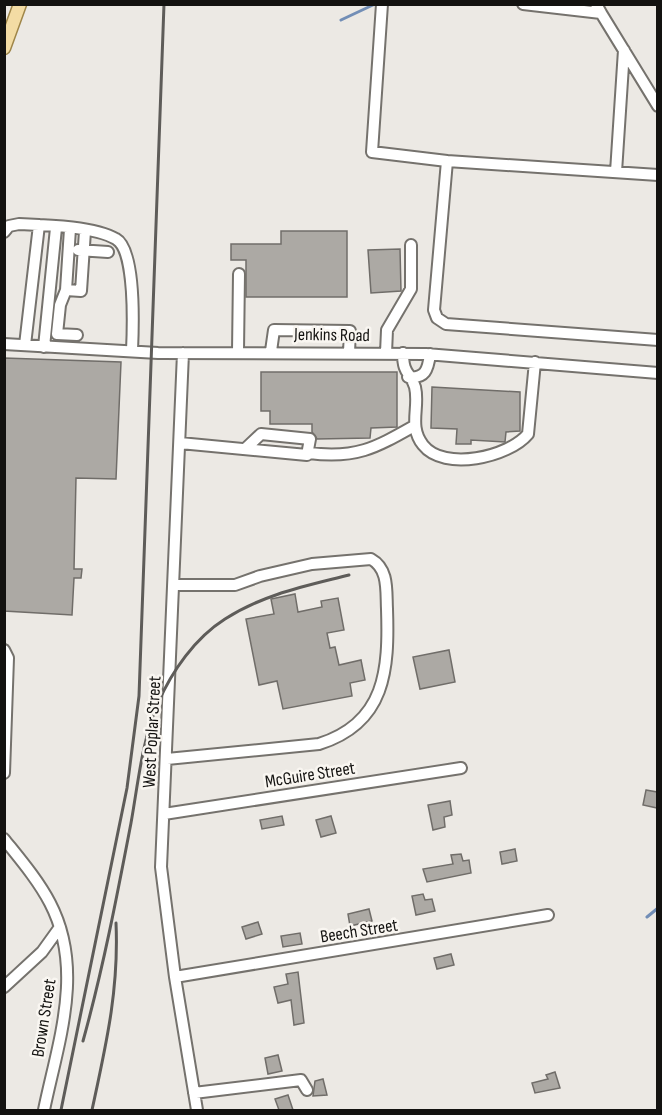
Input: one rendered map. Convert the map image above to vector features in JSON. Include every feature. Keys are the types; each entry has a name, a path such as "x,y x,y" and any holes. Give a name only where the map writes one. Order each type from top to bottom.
{"main road":[{"path":"4,48 20,4"}],"street":[{"path":"382,4 372,152 447,161 657,175"},
{"path":"523,4 598,9 657,106"},
{"path":"616,172 624,50"},
{"path":"447,161 434,310 437,318 446,324 657,340"},
{"path":"25,345 39,225"},
{"path":"4,232 9,226 39,225 85,231 118,239 126,251 132,309 132,351"},
{"path":"44,347 56,228"},
{"path":"70,229 66,290 60,305 57,334 77,335"},
{"path":"66,290 81,291 85,231"},
{"path":"386,353 387,330 411,289 411,245"},
{"path":"69,250 108,252"},
{"path":"238,274 238,351"},
{"path":"271,351 274,330 350,331 349,352"},
{"name":"Jenkins Road","path":"4,344 183,353 271,351 430,354 657,373"},
{"name":"West Poplar Street","path":"183,353 162,867 175,977 197,1110"},
{"path":"404,353 403,369 415,387 414,426 418,438 431,453 450,459 483,457 513,448 528,434 535,362"},
{"path":"408,377 419,378 423,375 428,366 430,354"},
{"path":"180,443 326,455 367,451 414,426"},
{"path":"245,449 261,434 308,437 309,453"},
{"path":"167,759 319,744 336,739 360,721 372,705 386,675 388,651 386,580 378,563 371,559 312,564 260,576 235,585 175,585"},
{"path":"4,650 8,658 4,772"},
{"name":"McGuire Street","path":"165,814 461,768"},
{"name":"Brown Street","path":"4,838 39,885 60,927 68,963 68,986 44,1110"},
{"name":"Beech Street","path":"175,977 548,915"},
{"path":"4,987 42,952 60,927"},
{"path":"194,1093 301,1080 307,1090"}],"building":[{"path":"281,231 347,231 347,297 246,297 246,260 231,260 231,244 281,244"},
{"path":"400,249 401,291 371,293 368,250"},
{"path":"4,358 121,362 116,479 76,478 74,569 82,569 81,578 74,578 72,615 4,611"},
{"path":"261,372 397,372 397,427 371,428 370,438 317,439 312,432 312,424 270,424 270,411 261,411"},
{"path":"432,387 520,392 520,431 506,432 505,442 471,440 471,444 456,444 457,429 431,428"},
{"path":"295,594 298,612 322,607 321,601 338,598 344,630 327,633 330,648 335,647 339,665 361,660 365,680 350,683 352,696 283,709 277,681 259,685 246,619 274,614 271,599"},
{"path":"449,650 455,682 420,689 413,657"},
{"path":"646,790 657,792 657,808 643,805"},
{"path":"450,801 452,815 444,817 445,827 433,830 428,805"},
{"path":"282,816 284,825 262,829 260,820"},
{"path":"331,816 336,833 321,837 316,820"},
{"path":"515,849 517,861 502,864 500,852"},
{"path":"461,854 463,861 469,860 471,873 427,882 423,869 453,864 451,855"},
{"path":"423,894 425,900 432,899 435,911 416,915 412,896"},
{"path":"369,909 372,921 350,926 348,914"},
{"path":"258,922 262,934 246,939 242,927"},
{"path":"300,933 302,944 283,947 281,936"},
{"path":"451,954 454,965 437,969 434,958"},
{"path":"298,972 304,1023 294,1025 291,1000 278,1003 274,987 288,984 286,974"},
{"path":"278,1055 282,1071 268,1074 265,1058"},
{"path":"555,1072 560,1088 535,1093 532,1083 548,1079 546,1075"},
{"path":"323,1079 327,1095 313,1096 315,1081"},
{"path":"288,1095 293,1110 279,1110 275,1099"}],"waterway":[{"path":"341,20 375,4"},
{"path":"647,917 658,908"}],"railway":[{"path":"61,1110 127,788 139,696 164,4"},
{"path":"83,1041 109,932 144,747 158,703 170,679 194,645 214,627 240,610 270,597 349,575"},
{"path":"92,1110 107,1040 113,994 116,923"}]}
